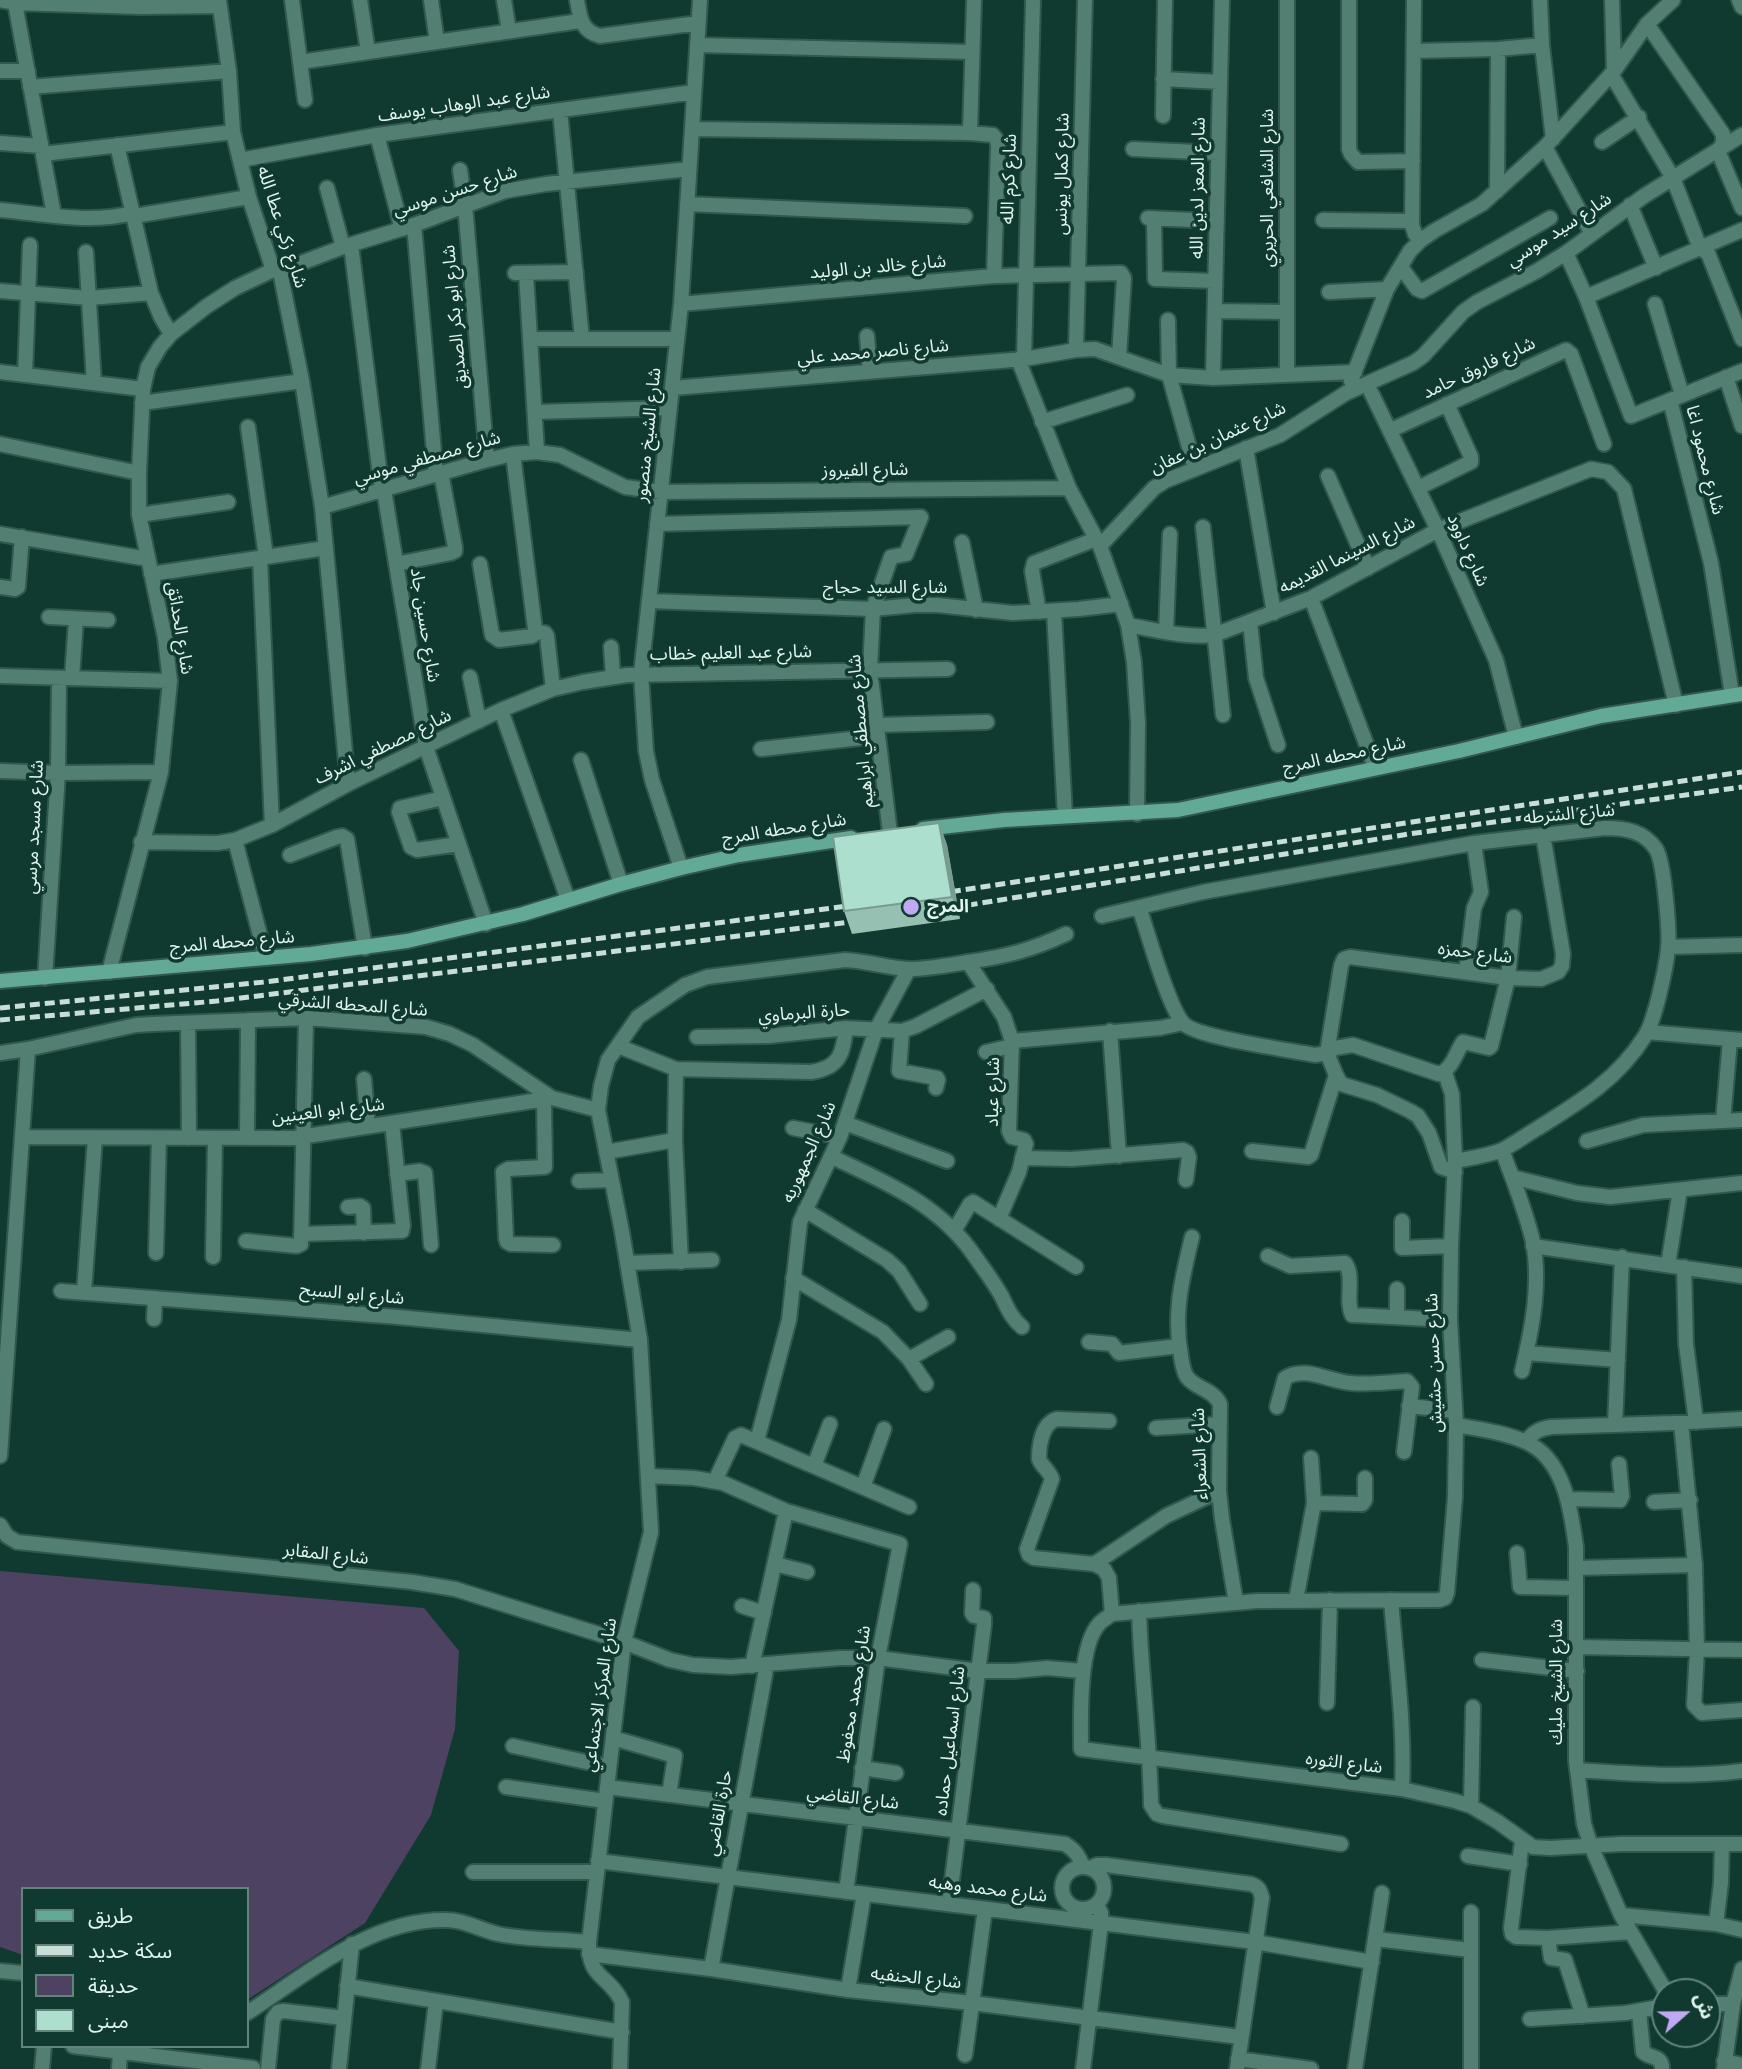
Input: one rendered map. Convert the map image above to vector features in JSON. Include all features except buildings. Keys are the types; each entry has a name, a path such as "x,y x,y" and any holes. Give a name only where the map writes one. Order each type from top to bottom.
{"main road":[{"name":"شارع محطه المرج","path":"0,981 365,948 443,934 621,884 739,855 878,834 1004,820 1178,810 1446,754 1601,716 1737,695"}],"street":[{"path":"292,0 305,100"},
{"path":"360,0 368,52"},
{"path":"430,0 437,42"},
{"path":"504,0 509,31"},
{"path":"577,0 580,21 592,33 600,36 698,23"},
{"name":"شارع الشيخ منصور","path":"681,868 650,771 646,751 641,674 681,304 701,0"},
{"path":"970,133 974,0"},
{"name":"شارع كرم الله","path":"1021,359 1026,274 1033,0"},
{"name":"شارع كمال يونس","path":"1076,350 1085,0"},
{"path":"1163,116 1164,0"},
{"name":"شارع المعز لدين الله","path":"1213,377 1222,0"},
{"name":"شارع الشافعي الحريري","path":"1287,0 1287,375"},
{"path":"1349,0 1350,154 1358,162 1413,161"},
{"path":"1414,0 1412,221 1415,234 1421,240"},
{"path":"1540,0 1549,143 1592,234"},
{"path":"1612,0 1612,72 1673,178 1701,248 1708,253 1742,339"},
{"path":"1346,393 1387,289 1410,251 1421,240 1482,204 1549,143 1612,72 1647,24 1673,0"},
{"path":"1739,0 1742,7"},
{"path":"54,215 27,71 7,2 220,3"},
{"name":"شارع زكي عطا الله","path":"220,3 229,71 233,132 249,197 277,270 302,381 326,548 348,784"},
{"path":"300,62 580,21"},
{"path":"1647,24 1723,134 1723,143 1718,150 1736,176 1742,208"},
{"path":"697,45 972,52"},
{"path":"1414,51 1542,45"},
{"path":"1497,191 1498,49"},
{"path":"0,71 27,71"},
{"path":"30,87 229,71"},
{"path":"1163,79 1220,82"},
{"name":"شارع عبد الوهاب يوسف","path":"240,160 377,135 694,92"},
{"path":"560,111 582,339"},
{"path":"1602,142 1639,117"},
{"path":"692,129 993,135 998,146 994,276"},
{"path":"0,143 42,150 233,132"},
{"path":"377,135 408,227 438,474 456,547 451,554 396,564"},
{"name":"شارع سيد موسي","path":"1367,384 1423,356 1463,312 1477,302 1538,271 1630,205 1742,135"},
{"path":"117,145 151,292 171,334"},
{"path":"1133,149 1218,153"},
{"name":"شارع حسن موسي","path":"277,270 408,227 505,191 689,169"},
{"name":"شارع ابو بكر الصديق","path":"460,170 486,460"},
{"name":"شارع حسين جاد","path":"327,188 347,246 383,491 426,747 486,923"},
{"path":"0,210 102,219 249,197"},
{"path":"687,204 965,216"},
{"path":"1630,205 1656,268"},
{"path":"1215,281 1155,279 1150,218 1216,221"},
{"path":"1401,267 1417,289 1422,291 1550,218"},
{"path":"1323,220 1412,221"},
{"path":"1586,297 1742,230"},
{"path":"25,375 30,245"},
{"path":"86,252 94,383"},
{"path":"1566,253 1586,297 1630,416 1742,371"},
{"name":"شارع الحدائق","path":"109,972 161,772 170,681 165,638 139,515 142,396 148,367 171,334 207,306 235,288 277,270"},
{"path":"537,452 531,340 521,273 576,272"},
{"name":"شارع خالد بن الوليد","path":"681,304 994,276 1121,273 1119,357"},
{"path":"1329,292 1387,289"},
{"path":"0,291 89,298 151,292"},
{"name":"شارع محمود اغا","path":"1655,304 1712,563 1737,695"},
{"path":"1215,312 1287,312"},
{"path":"1168,320 1169,375 1195,468"},
{"path":"867,336 870,371"},
{"path":"531,340 677,339"},
{"name":"شارع ناصر محمد علي","path":"673,388 1021,359 1095,349 1169,375 1213,377 1355,372"},
{"name":"شارع فاروق حامد","path":"1391,430 1566,350 1571,354 1604,444"},
{"path":"1021,359 1042,422 1069,488 1098,543 1128,625 1134,662 1138,723 1137,814"},
{"path":"0,372 94,383 142,396 302,381"},
{"path":"1726,377 1742,426"},
{"name":"شارع عثمان بن عفان","path":"1098,543 1154,488 1165,481 1280,435 1346,393 1367,384"},
{"name":"شارع داوود","path":"1367,384 1438,530 1496,660 1516,737"},
{"path":"1042,422 1127,395"},
{"path":"1418,488 1471,462 1447,404"},
{"path":"535,412 670,408"},
{"path":"248,427 263,557 272,825"},
{"path":"0,444 139,473"},
{"path":"1246,448 1274,613"},
{"name":"شارع مصطفي موسي","path":"321,507 486,460 537,452 560,455 625,487 661,492"},
{"path":"513,454 537,632"},
{"name":"شارع السينما القديمه","path":"1128,625 1200,636 1214,635 1311,598 1438,530 1591,469 1608,472 1624,489 1675,705"},
{"path":"1328,476 1368,568"},
{"name":"شارع الفيروز","path":"661,492 1069,488"},
{"path":"139,515 228,502"},
{"name":"شارع مصطفي ابراهيم","path":"657,524 921,517 906,554 891,557 873,609 870,670 878,730 878,834"},
{"path":"1203,527 1223,715"},
{"path":"0,534 148,559"},
{"path":"1167,632 1170,534"},
{"path":"7,588 19,584 22,537"},
{"path":"961,541 976,610"},
{"path":"1065,816 1046,612 1032,571 1034,563 1098,543"},
{"path":"151,574 326,548"},
{"path":"480,564 492,635 499,640 532,636 537,632 545,633 553,690"},
{"path":"1311,598 1374,767"},
{"name":"شارع السيد حجاج","path":"649,601 873,609 915,605 1013,614 1121,604"},
{"path":"49,617 108,620"},
{"name":"شارع مسجد مرسي","path":"45,978 65,678 76,619"},
{"path":"1250,622 1256,678 1278,745"},
{"path":"611,647 613,677"},
{"name":"شارع عبد العليم خطاب","path":"641,674 948,669"},
{"name":"شارع مصطفي اشرف","path":"141,842 235,840 272,825 348,784 501,710 553,690 583,682 641,674"},
{"path":"0,676 170,681"},
{"path":"470,677 479,721"},
{"path":"501,710 568,900"},
{"path":"761,749 878,730 987,722"},
{"path":"581,760 621,884"},
{"path":"0,771 161,772"},
{"path":"443,798 401,807 399,812 411,847 417,850 459,844"},
{"name":"شارع الشرطه","path":"1102,916 1246,883 1474,843 1625,828 1643,836 1657,850 1663,869 1668,947 1647,1032 1622,1066 1600,1088 1502,1150 1455,1167"},
{"name":"شارع حمزه","path":"1327,1054 1344,959 1350,957 1508,978 1541,978 1558,972 1562,966 1563,954 1544,835"},
{"path":"290,855 337,837 346,839 365,948"},
{"path":"235,840 266,958"},
{"path":"1466,972 1474,908 1481,892 1474,843"},
{"path":"1139,907 1173,1007 1183,1023 1191,1029 1315,1055 1353,1045 1433,1072 1444,1073 1463,1042 1489,1048 1492,1046 1508,978 1514,917"},
{"path":"598,1110 608,1060 638,1017 685,985 707,977 845,960 909,969 942,967 1002,957 1035,948 1066,934"},
{"path":"1668,947 1742,945"},
{"name":"شارع عياد","path":"968,962 1004,1017 1012,1044 1009,1131 1012,1137 1024,1140 1026,1144 1022,1158"},
{"name":"شارع الجمهوريه","path":"757,1441 789,1320 797,1236 805,1210 832,1157 877,1030 909,969"},
{"name":"حارة البرماوي","path":"697,1037 781,1035 846,1028 902,1031 987,989"},
{"path":"246,1241 301,1245 306,1018"},
{"name":"شارع المحطه الشرقي","path":"0,1053 136,1025 306,1018 426,1027 473,1045 548,1099 598,1110"},
{"path":"247,1138 248,1020"},
{"path":"188,1023 189,1138"},
{"path":"986,1052 1012,1044 1110,1031 1160,1028 1183,1023"},
{"path":"618,1046 676,1069 822,1071 838,1060 843,1051 846,1028"},
{"path":"902,1031 899,1071 937,1079 936,1088"},
{"path":"1110,1031 1119,1156"},
{"path":"1647,1032 1736,1040 1723,1121"},
{"path":"0,1456 29,1049"},
{"path":"1327,1054 1342,1084 1377,1095 1418,1116 1429,1133 1441,1167 1455,1167"},
{"path":"676,1069 675,1140 681,1262"},
{"name":"شارع حسن حشيش","path":"1112,1614 1296,1600 1439,1601 1445,1598 1455,1497 1455,1418 1450,1320 1455,1167 1452,1094 1444,1073"},
{"path":"1252,1151 1304,1157 1311,1155 1336,1075"},
{"path":"364,1079 368,1126"},
{"path":"548,1099 545,1167 508,1169 503,1172 507,1242 553,1245"},
{"name":"شارع ابو العينين","path":"23,1137 303,1137 548,1099"},
{"name":"شارع المركز الاجتماعي","path":"589,1948 624,1642 651,1532 640,1340 598,1110"},
{"path":"1587,1141 1643,1125 1742,1120"},
{"path":"301,1234 402,1230 392,1123"},
{"path":"845,1123 947,1161"},
{"path":"793,1128 839,1138"},
{"path":"84,1293 95,1138"},
{"path":"156,1253 159,1138"},
{"path":"213,1256 215,1138"},
{"path":"606,1152 675,1140"},
{"path":"999,1219 1019,1172 1022,1158 1072,1159 1182,1150 1187,1152 1189,1157 1186,1180"},
{"path":"1502,1150 1534,1246 1535,1305 1522,1371"},
{"path":"832,1157 906,1193 928,1207 972,1252 1014,1321 1022,1327"},
{"path":"397,1174 420,1171 425,1173 431,1245"},
{"path":"1512,1177 1602,1197 1742,1183"},
{"path":"579,1181 612,1181"},
{"path":"1668,1265 1680,1190"},
{"path":"954,1231 971,1203 1076,1267"},
{"path":"348,1207 362,1207 364,1233"},
{"path":"805,1210 887,1260 899,1271 920,1304"},
{"path":"1402,1221 1402,1248 1451,1246"},
{"name":"شارع الشعراء","path":"1192,1237 1179,1291 1179,1346 1187,1377 1217,1397 1220,1404 1219,1491 1236,1603"},
{"path":"1534,1246 1742,1276"},
{"path":"1268,1256 1290,1266 1345,1263 1349,1269 1349,1308 1352,1315 1450,1320"},
{"path":"1615,1425 1622,1258"},
{"path":"627,1263 712,1260"},
{"path":"1684,1267 1697,1650 1694,1706 1702,1713 1742,1710"},
{"path":"793,1278 883,1332 909,1359 926,1384"},
{"path":"1397,1289 1398,1317"},
{"name":"شارع ابو السبح","path":"61,1291 398,1317 640,1340"},
{"path":"154,1320 155,1298"},
{"path":"909,1359 948,1337"},
{"path":"1089,1342 1111,1344 1119,1353 1179,1346"},
{"path":"1526,1353 1618,1360"},
{"path":"1277,1406 1285,1378 1292,1374 1321,1376 1348,1383 1407,1381 1412,1387 1404,1452"},
{"name":"شارع الشيخ مليك","path":"1409,1406 1526,1442 1547,1456 1558,1474 1573,1521 1576,1568 1577,1770 1584,1824 1621,1915 1658,1978"},
{"path":"1083,1671 1093,1633 1098,1624 1112,1614 1108,1578 1104,1569 1094,1564 1034,1558 1029,1555 1028,1544 1052,1479 1039,1459 1046,1426 1056,1419 1109,1421"},
{"path":"1526,1442 1540,1429 1742,1419"},
{"path":"814,1466 830,1424"},
{"path":"1156,1428 1219,1424"},
{"path":"863,1487 884,1429"},
{"path":"715,1481 735,1438 743,1436 909,1507"},
{"path":"1296,1600 1314,1503 1311,1458"},
{"path":"1567,1499 1620,1500 1622,1496 1619,1464"},
{"path":"649,1476 715,1481 786,1511"},
{"path":"1314,1503 1362,1504 1365,1500 1365,1478"},
{"path":"1094,1564 1166,1516 1219,1491"},
{"path":"1654,1502 1690,1500"},
{"name":"شارع محمد محفوظ","path":"786,1511 900,1544 878,1657 846,1892"},
{"name":"حارة القاضي","path":"710,1969 740,1804 764,1613 786,1511"},
{"name":"شارع المقابر","path":"0,1525 7,1536 17,1542 455,1589 624,1642 670,1660 693,1665 731,1667 878,1657 978,1671 1047,1668 1083,1671"},
{"path":"1517,1553 1520,1587 1576,1588"},
{"path":"775,1564 807,1572"},
{"path":"1576,1568 1695,1565"},
{"name":"شارع اسماعيل حماده","path":"949,1904 984,1618 972,1613 973,1590"},
{"path":"1327,1703 1330,1600"},
{"path":"1391,1600 1402,1738 1402,1789"},
{"path":"742,1606 764,1613"},
{"path":"1139,1611 1151,1805 1157,1814 1341,1844"},
{"path":"1577,1647 1742,1650"},
{"path":"1482,1660 1577,1671"},
{"name":"شارع الثوره","path":"1083,1671 1081,1749 1402,1789 1471,1806 1533,1847 1742,1844"},
{"path":"1471,1806 1473,1707"},
{"path":"612,1738 675,1756 669,1795"},
{"path":"513,1746 609,1767"},
{"path":"862,1768 896,1773"},
{"path":"1577,1770 1654,1776 1692,1776 1742,1771"},
{"name":"شارع القاضي","path":"506,1787 669,1795 1065,1844 1074,1849 1086,1867"},
{"path":"1522,1841 1512,1934 1516,1937 1548,1938 1631,1932"},
{"path":"1716,1924 1723,1844"},
{"path":"1468,1856 1520,1864"},
{"path":"1086,1867 1101,1877 1104,1892 1097,1905 1083,1910 1069,1905 1062,1892 1062,1885 1069,1872 1086,1867 1097,1865 1257,1886 1262,1898 1237,2064 1311,2069"},
{"name":"شارع محمد وهبه","path":"473,1872 597,1866 728,1877 1255,1942 1372,1962"},
{"path":"1355,2069 1382,1893"},
{"path":"848,1990 864,1894"},
{"path":"1083,2069 1101,1923 1101,1913 1097,1905"},
{"path":"965,2055 985,1909"},
{"path":"1471,1912 1471,2069"},
{"path":"1621,1915 1716,1924 1742,1930"},
{"name":"شارع الحنفيه","path":"248,2012 352,1944 376,1933 425,1920 451,1920 499,1934 848,1990 1240,2037"},
{"path":"1548,1938 1551,1958 1565,1960 1583,2015"},
{"path":"1376,1939 1470,1950"},
{"path":"339,2069 352,1944"},
{"path":"589,1948 592,1966 600,1978 618,1993 622,2001 620,2069"},
{"path":"1742,1969 1733,2004 1724,2065 1742,2066"},
{"path":"0,1971 21,1973"},
{"path":"347,1986 622,2032"},
{"path":"428,2069 436,2001"},
{"path":"1721,2004 1733,2004"},
{"path":"1530,2019 1651,2009"},
{"path":"1639,2011 1643,2052 1659,2059 1662,2069"},
{"path":"268,2069 273,2019 278,2012 344,2018"},
{"path":"42,2069 44,2048"},
{"path":"89,2048 196,2065 253,2068"},
{"path":"119,2069 120,2052"}],"green space":[{"path":"0,1571 424,1608 459,1651 455,1729 431,1815 365,1923 248,1999 248,1887 21,1887 21,1954 0,1947"}],"railway":[{"path":"936,894 1742,772"},
{"path":"938,910 1409,834 1742,787"},
{"path":"0,1008 265,982 863,904"},
{"path":"0,1020 217,1001 866,920"}],"place":[{"name":"المرج","path":"911,907"}]}
